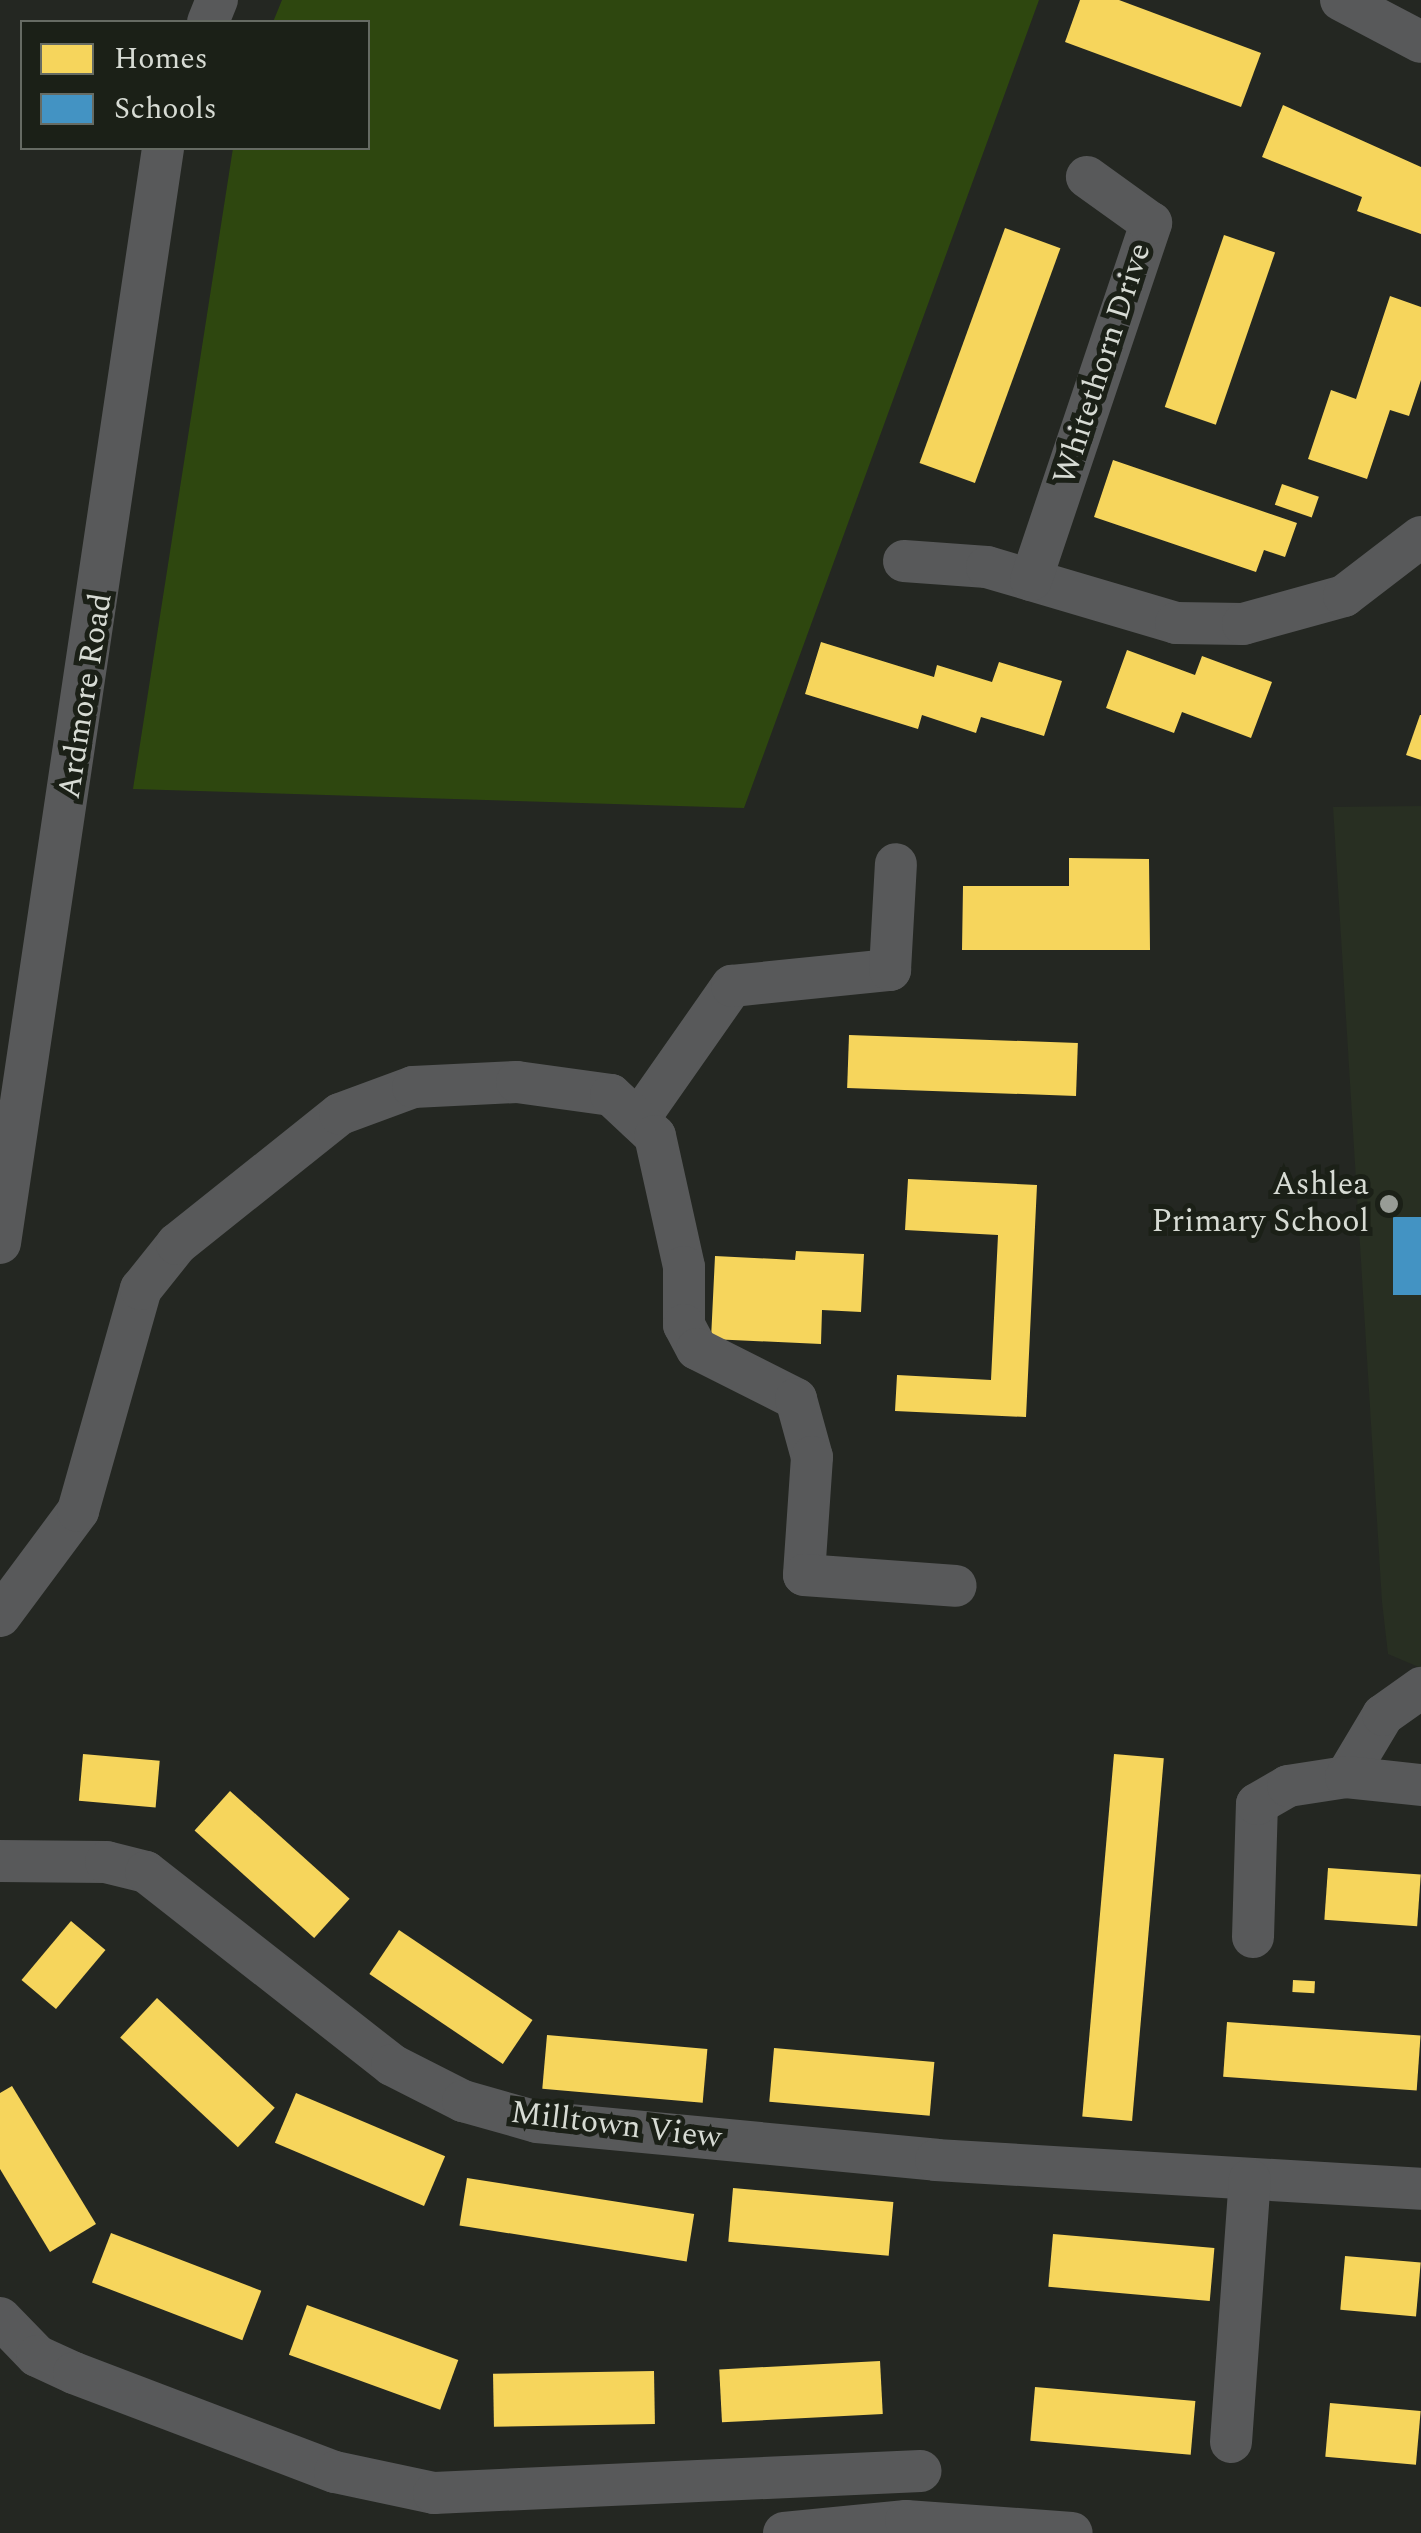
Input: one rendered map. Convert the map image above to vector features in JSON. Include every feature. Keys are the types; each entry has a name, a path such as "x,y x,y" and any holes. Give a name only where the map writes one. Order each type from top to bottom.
{"street":[{"path":"1340,0 1406,23"},
{"name":"Ardmore Road","path":"0,1243 9,1152 163,150"},
{"name":"Whitethorn Drive","path":"1031,580 1150,223 1087,177"},
{"path":"904,562 987,566 1176,623 1243,624 1344,596 1421,536"},
{"path":"638,1120 732,986 890,970 896,864"},
{"path":"0,1616 78,1511 141,1289 250,1178 340,1114 413,1087 517,1082 611,1095 654,1136 684,1267 684,1325 697,1349 796,1399 812,1457 804,1575 956,1586"},
{"path":"1346,1778 1383,1715 1421,1688"},
{"path":"1253,1937 1257,1804 1288,1786 1346,1778 1421,1786"},
{"name":"Milltown View","path":"0,1861 106,1862 146,1872 392,2065 463,2101 538,2122 1250,2180 1421,2189"},
{"path":"1230,2442 1250,2180"},
{"path":"0,2318 37,2356 74,2373 335,2472 434,2493 921,2471"},
{"path":"784,2533 906,2522 1072,2533"}],"shaded area":[{"name":"Ashlea Primary School","path":"1421,806 1421,1668 1388,1654 1382,1602 1333,807"}],"green space":[{"path":"282,0 1039,0 744,808 133,789 233,150 370,150 370,20 274,20"}],"building: Homes":[{"path":"1080,0 1119,0 1261,53 1241,107 1065,42"},
{"path":"1283,105 1421,167 1421,234 1357,211 1362,197 1262,157"},
{"path":"1005,228 1060,248 975,483 919,463"},
{"path":"1224,235 1275,253 1216,425 1165,407"},
{"path":"1390,296 1421,307 1421,380 1409,416 1390,410 1367,479 1308,459 1331,390 1356,399"},
{"path":"1113,460 1297,523 1285,557 1264,550 1256,572 1094,517"},
{"path":"1282,484 1319,497 1312,517 1275,505"},
{"path":"821,642 934,677 937,665 992,682 999,662 1062,681 1044,736 981,717 976,733 922,715 918,729 805,694"},
{"path":"1127,650 1195,675 1202,656 1272,682 1251,738 1182,712 1174,733 1106,708"},
{"path":"1421,715 1421,760 1406,755"},
{"path":"1069,858 1149,859 1150,950 962,950 963,886 1069,886"},
{"path":"849,1035 1078,1043 1076,1096 847,1088"},
{"path":"908,1179 1037,1185 1026,1417 895,1411 897,1375 991,1380 998,1235 905,1230"},
{"path":"796,1251 864,1254 861,1312 822,1310 821,1344 711,1339 715,1256 795,1260"},
{"path":"83,1754 160,1761 156,1808 79,1801"},
{"path":"1114,1754 1164,1758 1132,2121 1082,2117"},
{"path":"230,1791 350,1899 314,1938 195,1830"},
{"path":"1328,1868 1421,1874 1417,1926 1324,1920"},
{"path":"71,1921 105,1950 56,2009 22,1980"},
{"path":"399,1930 532,2020 503,2064 369,1974"},
{"path":"1293,1980 1315,1981 1314,1993 1292,1992"},
{"path":"157,1998 275,2108 238,2147 120,2037"},
{"path":"1227,2022 1421,2036 1417,2090 1223,2077"},
{"path":"547,2035 707,2049 703,2103 542,2089"},
{"path":"774,2048 934,2062 930,2116 769,2102"},
{"path":"12,2086 96,2224 50,2252 0,2169 0,2093"},
{"path":"296,2093 445,2156 424,2206 275,2143"},
{"path":"467,2178 694,2214 687,2261 459,2225"},
{"path":"733,2188 893,2202 889,2256 728,2242"},
{"path":"111,2233 261,2291 242,2340 92,2282"},
{"path":"1053,2234 1214,2248 1210,2301 1048,2287"},
{"path":"1345,2256 1421,2263 1416,2316 1340,2310"},
{"path":"307,2305 458,2360 440,2410 289,2355"},
{"path":"880,2361 883,2414 722,2422 719,2369"},
{"path":"654,2371 655,2424 494,2427 493,2374"},
{"path":"1035,2387 1195,2401 1191,2455 1030,2441"},
{"path":"1330,2403 1421,2411 1416,2465 1325,2457"}],"building: Schools":[{"path":"1393,1217 1421,1217 1421,1295 1393,1295"}],"place":[{"name":"Ashlea Primary School","path":"1389,1204"}]}
